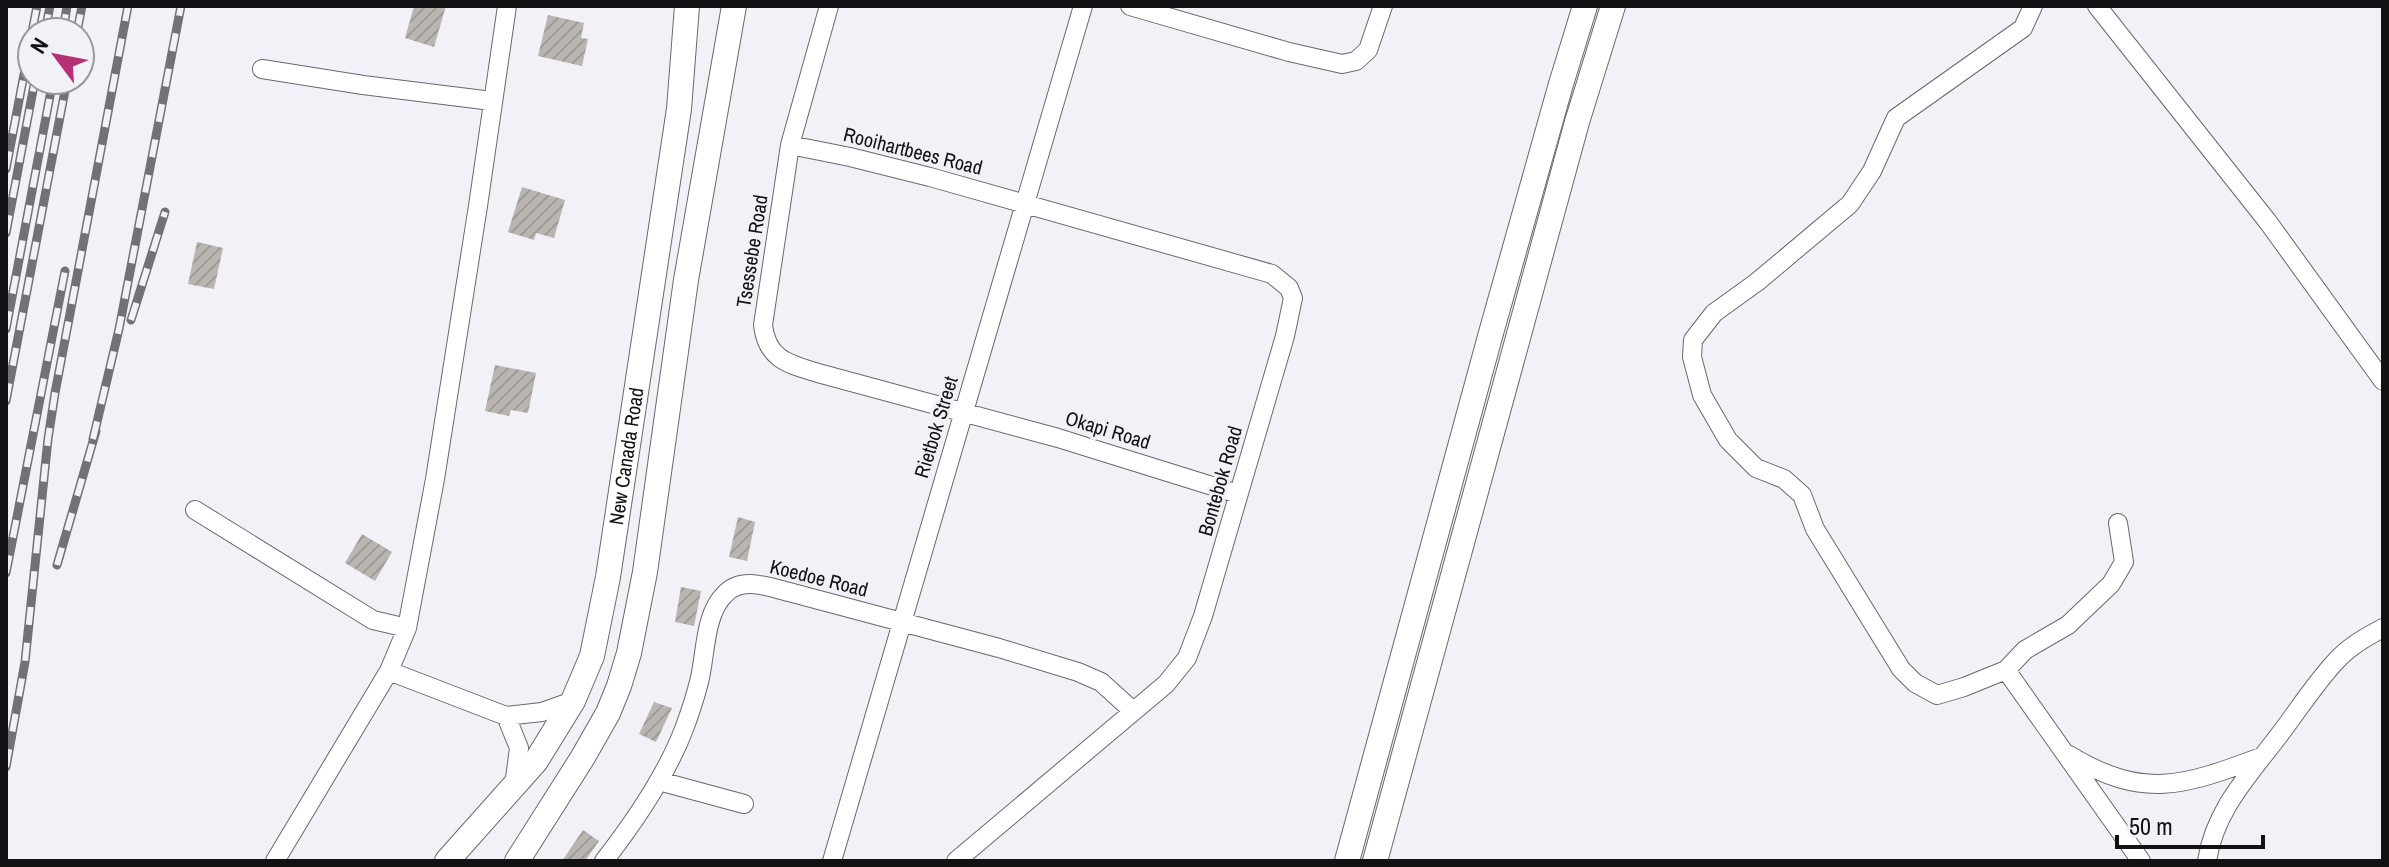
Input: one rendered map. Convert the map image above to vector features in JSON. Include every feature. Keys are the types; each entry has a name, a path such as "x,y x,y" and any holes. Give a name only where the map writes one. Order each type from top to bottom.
{"main road":[{"name":"New Canada Road","path":"447,861 543,751 573,701 592,656 608,577 679,109 687,6"},
{"name":"New Canada Road","path":"517,861 608,713 629,653 645,572 686,280 734,6"},
{"path":"1347,861 1499,304 1585,6"},
{"path":"1375,861 1577,122 1613,6"}],"street":[{"path":"275,861 389,671 407,628 435,479 507,6"},
{"name":"Tsessebe Road","path":"829,6 790,145 764,313 768,347 780,359 818,373 964,412"},
{"name":"Rietbok Street","path":"832,861 1083,6"},
{"path":"1130,6 1289,52 1342,64 1360,59 1368,50 1383,6"},
{"path":"2033,6 2023,28 1896,118 1872,171 1850,204 1757,282 1714,313 1693,340 1692,357 1702,395 1728,440 1756,468 1784,479 1802,495 1815,529 1901,669 1915,683 1937,695 2006,670 2025,650 2068,625 2111,584 2124,562 2118,523"},
{"path":"2097,6 2268,222 2383,381"},
{"path":"262,69 492,101"},
{"name":"Rooihartbees Road","path":"790,145 850,157 1025,203"},
{"name":"Bontebok Road","path":"956,861 1166,684 1187,658 1203,616 1292,309 1293,298 1289,288 1272,274 1025,203"},
{"name":"Okapi Road","path":"964,412 1238,494"},
{"path":"195,510 373,620 407,628"},
{"name":"Koedoe Road","path":"604,861 659,781 683,732 704,663 712,615 722,595 745,584 903,622 1078,672 1101,682 1133,711"},
{"path":"2207,861 2210,844 2227,804 2338,659 2360,640 2383,628"},
{"path":"2006,670 2141,861"},
{"path":"389,671 506,716 542,712 573,701"},
{"path":"506,716 519,748 514,786"},
{"path":"2063,751 2097,771 2124,781 2156,784 2183,783 2265,755"},
{"path":"659,781 744,804"}],"building":[{"path":"414,6 446,6 434,47 405,38"},
{"path":"548,15 584,23 581,38 588,39 582,66 538,56"},
{"path":"522,187 565,200 554,238 536,233 534,240 508,232"},
{"path":"197,242 223,248 214,289 188,284"},
{"path":"495,365 536,373 528,413 511,410 509,416 485,411"},
{"path":"738,517 755,522 747,561 729,557"},
{"path":"362,534 392,552 375,581 345,563"},
{"path":"681,587 701,591 694,626 675,622"},
{"path":"654,702 672,708 656,742 639,734"},
{"path":"583,830 599,841 585,861 562,861"}],"railway":[{"path":"6,169 37,6"},
{"path":"48,16 50,6"},
{"path":"65,16 67,6"},
{"path":"80,16 82,6"},
{"path":"6,767 25,662 55,393 128,6"},
{"path":"93,439 119,329 181,6"},
{"path":"6,233 32,96"},
{"path":"6,329 50,96"},
{"path":"6,401 64,96"},
{"path":"131,320 165,212"},
{"path":"6,573 65,271"},
{"path":"57,565 96,431"}]}
